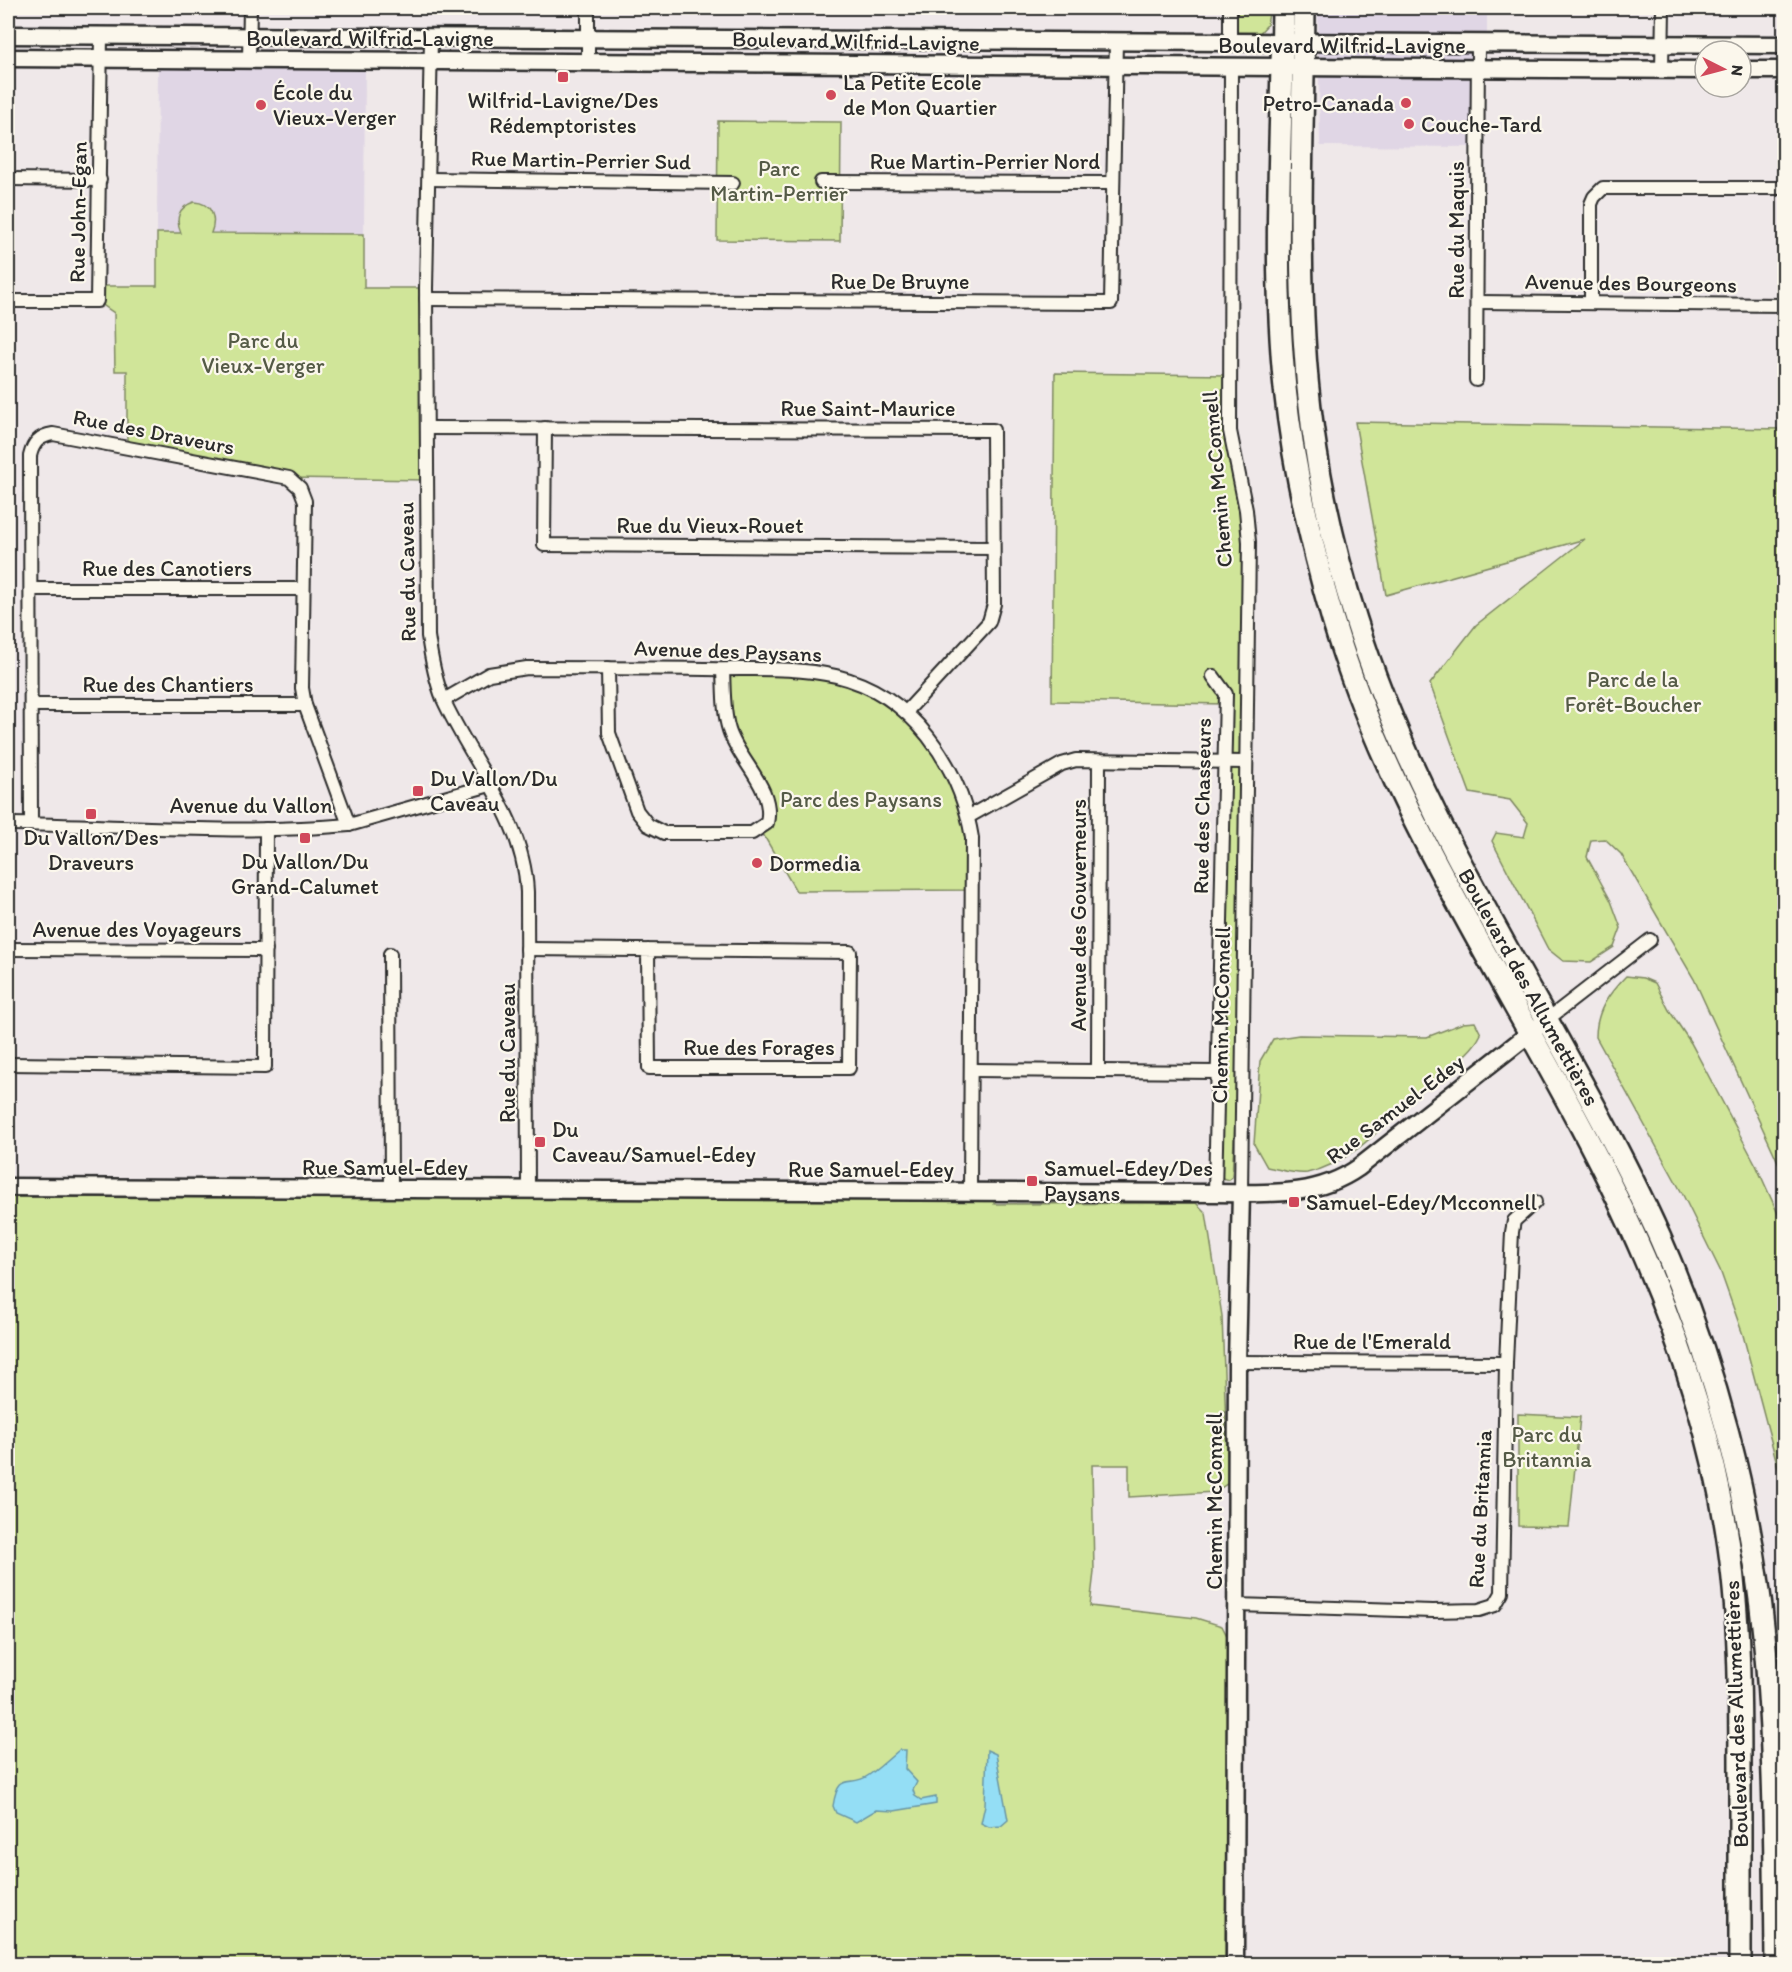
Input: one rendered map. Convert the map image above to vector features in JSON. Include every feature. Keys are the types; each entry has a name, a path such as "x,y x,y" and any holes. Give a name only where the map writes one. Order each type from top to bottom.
{"highway":[{"name":"Boulevard des Allumettières","path":"1283,8 1280,260 1285,390 1305,511 1320,573 1353,682 1398,787 1614,1193 1642,1253 1683,1358 1717,1480 1727,1532 1738,1640 1740,1965"},
{"name":"Boulevard des Allumettières","path":"1304,8 1302,222 1305,346 1319,463 1341,567 1375,674 1428,798 1454,852 1548,1019 1627,1169 1660,1239 1702,1350 1737,1473 1756,1571 1764,1634 1774,1799 1776,1965"}],"street":[{"path":"249,60 250,8"},
{"path":"588,8 588,61"},
{"path":"1230,8 1230,43"},
{"path":"1662,70 1663,8"},
{"name":"Boulevard Wilfrid-Lavigne","path":"8,35 1116,41 1283,44 1785,45"},
{"name":"Rue John-Egan","path":"8,301 97,301 101,36"},
{"name":"Rue du Caveau","path":"431,39 426,299 428,636 431,659 444,700 513,827 524,859 527,892 528,1190"},
{"name":"Rue De Bruyne","path":"426,299 1111,303 1116,41"},
{"name":"Rue du Maquis","path":"1476,380 1478,45"},
{"name":"Boulevard Wilfrid-Lavigne","path":"8,58 588,61 1282,69 1693,70"},
{"name":"Chemin McConnell","path":"1231,68 1230,410 1232,447 1246,510 1249,542 1237,1362 1236,1965"},
{"path":"1753,70 1785,70"},
{"path":"8,179 100,180"},
{"name":"Rue Martin-Perrier Sud","path":"429,179 733,183"},
{"name":"Rue Martin-Perrier Nord","path":"820,182 1113,183"},
{"path":"1591,303 1591,204 1594,196 1603,188 1785,188"},
{"name":"Avenue des Bourgeons","path":"1477,302 1785,305"},
{"name":"Rue Saint-Maurice","path":"427,428 993,430 994,604 989,622 906,712"},
{"name":"Rue du Vieux-Rouet","path":"545,428 544,545 993,548"},
{"name":"Rue des Draveurs","path":"31,824 30,456 35,442 46,435 53,434 289,478 300,488 305,501 303,590 305,705 349,825"},
{"name":"Rue des Canotiers","path":"32,589 303,590"},
{"path":"608,668 609,733 637,811 648,825 664,833 752,833 767,823 770,811 767,798 729,731 725,713 723,669"},
{"name":"Avenue des Paysans","path":"444,700 489,674 507,670 788,669 838,676 883,696 906,712 940,752 960,791 968,817 973,890 970,1192"},
{"name":"Rue des Chasseurs","path":"1213,676 1226,694 1222,762 1215,1193"},
{"name":"Rue des Chantiers","path":"31,705 305,705"},
{"path":"968,817 1062,764 1076,760 1246,762"},
{"name":"Avenue des Gouverneurs","path":"1098,1069 1099,761"},
{"name":"Avenue du Vallon","path":"8,824 266,829 349,825 490,785"},
{"path":"8,1064 265,1067 266,829"},
{"name":"Rue Samuel-Edey","path":"8,1187 1215,1193 1306,1191 1344,1178 1650,940"},
{"name":"Avenue des Voyageurs","path":"8,949 266,950"},
{"name":"Rue des Forages","path":"527,949 850,951 849,1068 649,1068 648,950"},
{"path":"390,954 391,1189"},
{"path":"972,1070 1098,1069 1218,1072"},
{"name":"Rue du Britannia","path":"1236,1605 1440,1611 1479,1610 1495,1605 1502,1593 1506,1363 1512,1232 1514,1221 1535,1202"},
{"name":"Rue de l'Emerald","path":"1237,1362 1506,1363"}],"shaded area":[{"path":"1318,8 1487,8 1487,45 1479,45 1478,147 1320,146"},
{"name":"École du Vieux-Verger","path":"158,59 365,61 364,234 157,233"}],"green space":[{"path":"1234,8 1270,8 1267,25 1256,37 1238,36 1234,29"},
{"name":"Parc Martin-Perrier","path":"718,121 841,122 840,241 717,240"},
{"name":"Parc du Vieux-Verger","path":"194,202 205,205 212,212 211,233 364,234 364,288 426,288 427,480 289,478 127,448 127,371 115,371 114,313 97,301 97,286 157,286 157,233 181,233 178,223 179,214 184,207"},
{"path":"1055,373 1230,375 1230,431 1246,510 1244,963 1232,1177 1228,1180 1219,1177 1226,704 1052,701"},
{"name":"Parc de la Forêt-Boucher","path":"1355,422 1784,429 1784,1175 1694,979 1621,854 1605,839 1591,840 1587,857 1611,901 1621,928 1614,947 1591,962 1563,961 1548,949 1492,841 1496,833 1524,837 1528,823 1510,800 1470,793 1430,684 1476,625 1585,539 1386,595"},
{"name":"Parc des Paysans","path":"723,670 838,676 906,712 961,791 973,890 796,891 760,829 770,811 729,731"},
{"path":"1626,976 1643,978 1655,983 1669,1010 1691,1043 1756,1165 1784,1227 1784,1490 1743,1335 1720,1270 1682,1193 1596,1037 1598,1019 1604,1004"},
{"path":"1475,1022 1481,1034 1472,1048 1360,1147 1326,1167 1307,1173 1293,1173 1267,1167 1254,1144 1260,1061 1273,1039 1299,1035 1427,1037 1463,1023"},
{"path":"8,1197 994,1200 994,1204 1196,1203 1206,1213 1222,1316 1228,1483 1215,1492 1129,1497 1129,1465 1092,1465 1094,1572 1090,1606 1196,1618 1222,1626 1228,1638 1225,1964 8,1964"},
{"name":"Parc du Britannia","path":"1518,1414 1580,1417 1569,1527 1518,1526"}],"water":[{"path":"899,1750 906,1750 905,1769 917,1782 913,1790 915,1796 921,1800 936,1797 936,1804 894,1811 876,1810 856,1822 836,1813 833,1806 835,1795 842,1784 869,1775"},
{"path":"987,1750 996,1754 1008,1820 1001,1826 989,1827 981,1823 985,1805"}],"place":[{"name":"Wilfrid-Lavigne/Des Rédemptoristes","path":"563,77"},
{"name":"La Petite Ecole de Mon Quartier","path":"831,95"},
{"name":"Petro-Canada","path":"1406,103"},
{"name":"École du Vieux-Verger","path":"261,105"},
{"name":"Couche-Tard","path":"1409,124"},
{"name":"Du Vallon/Du Caveau","path":"418,791"},
{"name":"Du Vallon/Des Draveurs","path":"91,814"},
{"name":"Du Vallon/Du Grand-Calumet","path":"305,838"},
{"name":"Dormedia","path":"757,863"},
{"name":"Du Caveau/Samuel-Edey","path":"540,1142"},
{"name":"Samuel-Edey/Des Paysans","path":"1032,1181"},
{"name":"Samuel-Edey/Mcconnell","path":"1294,1202"}]}
